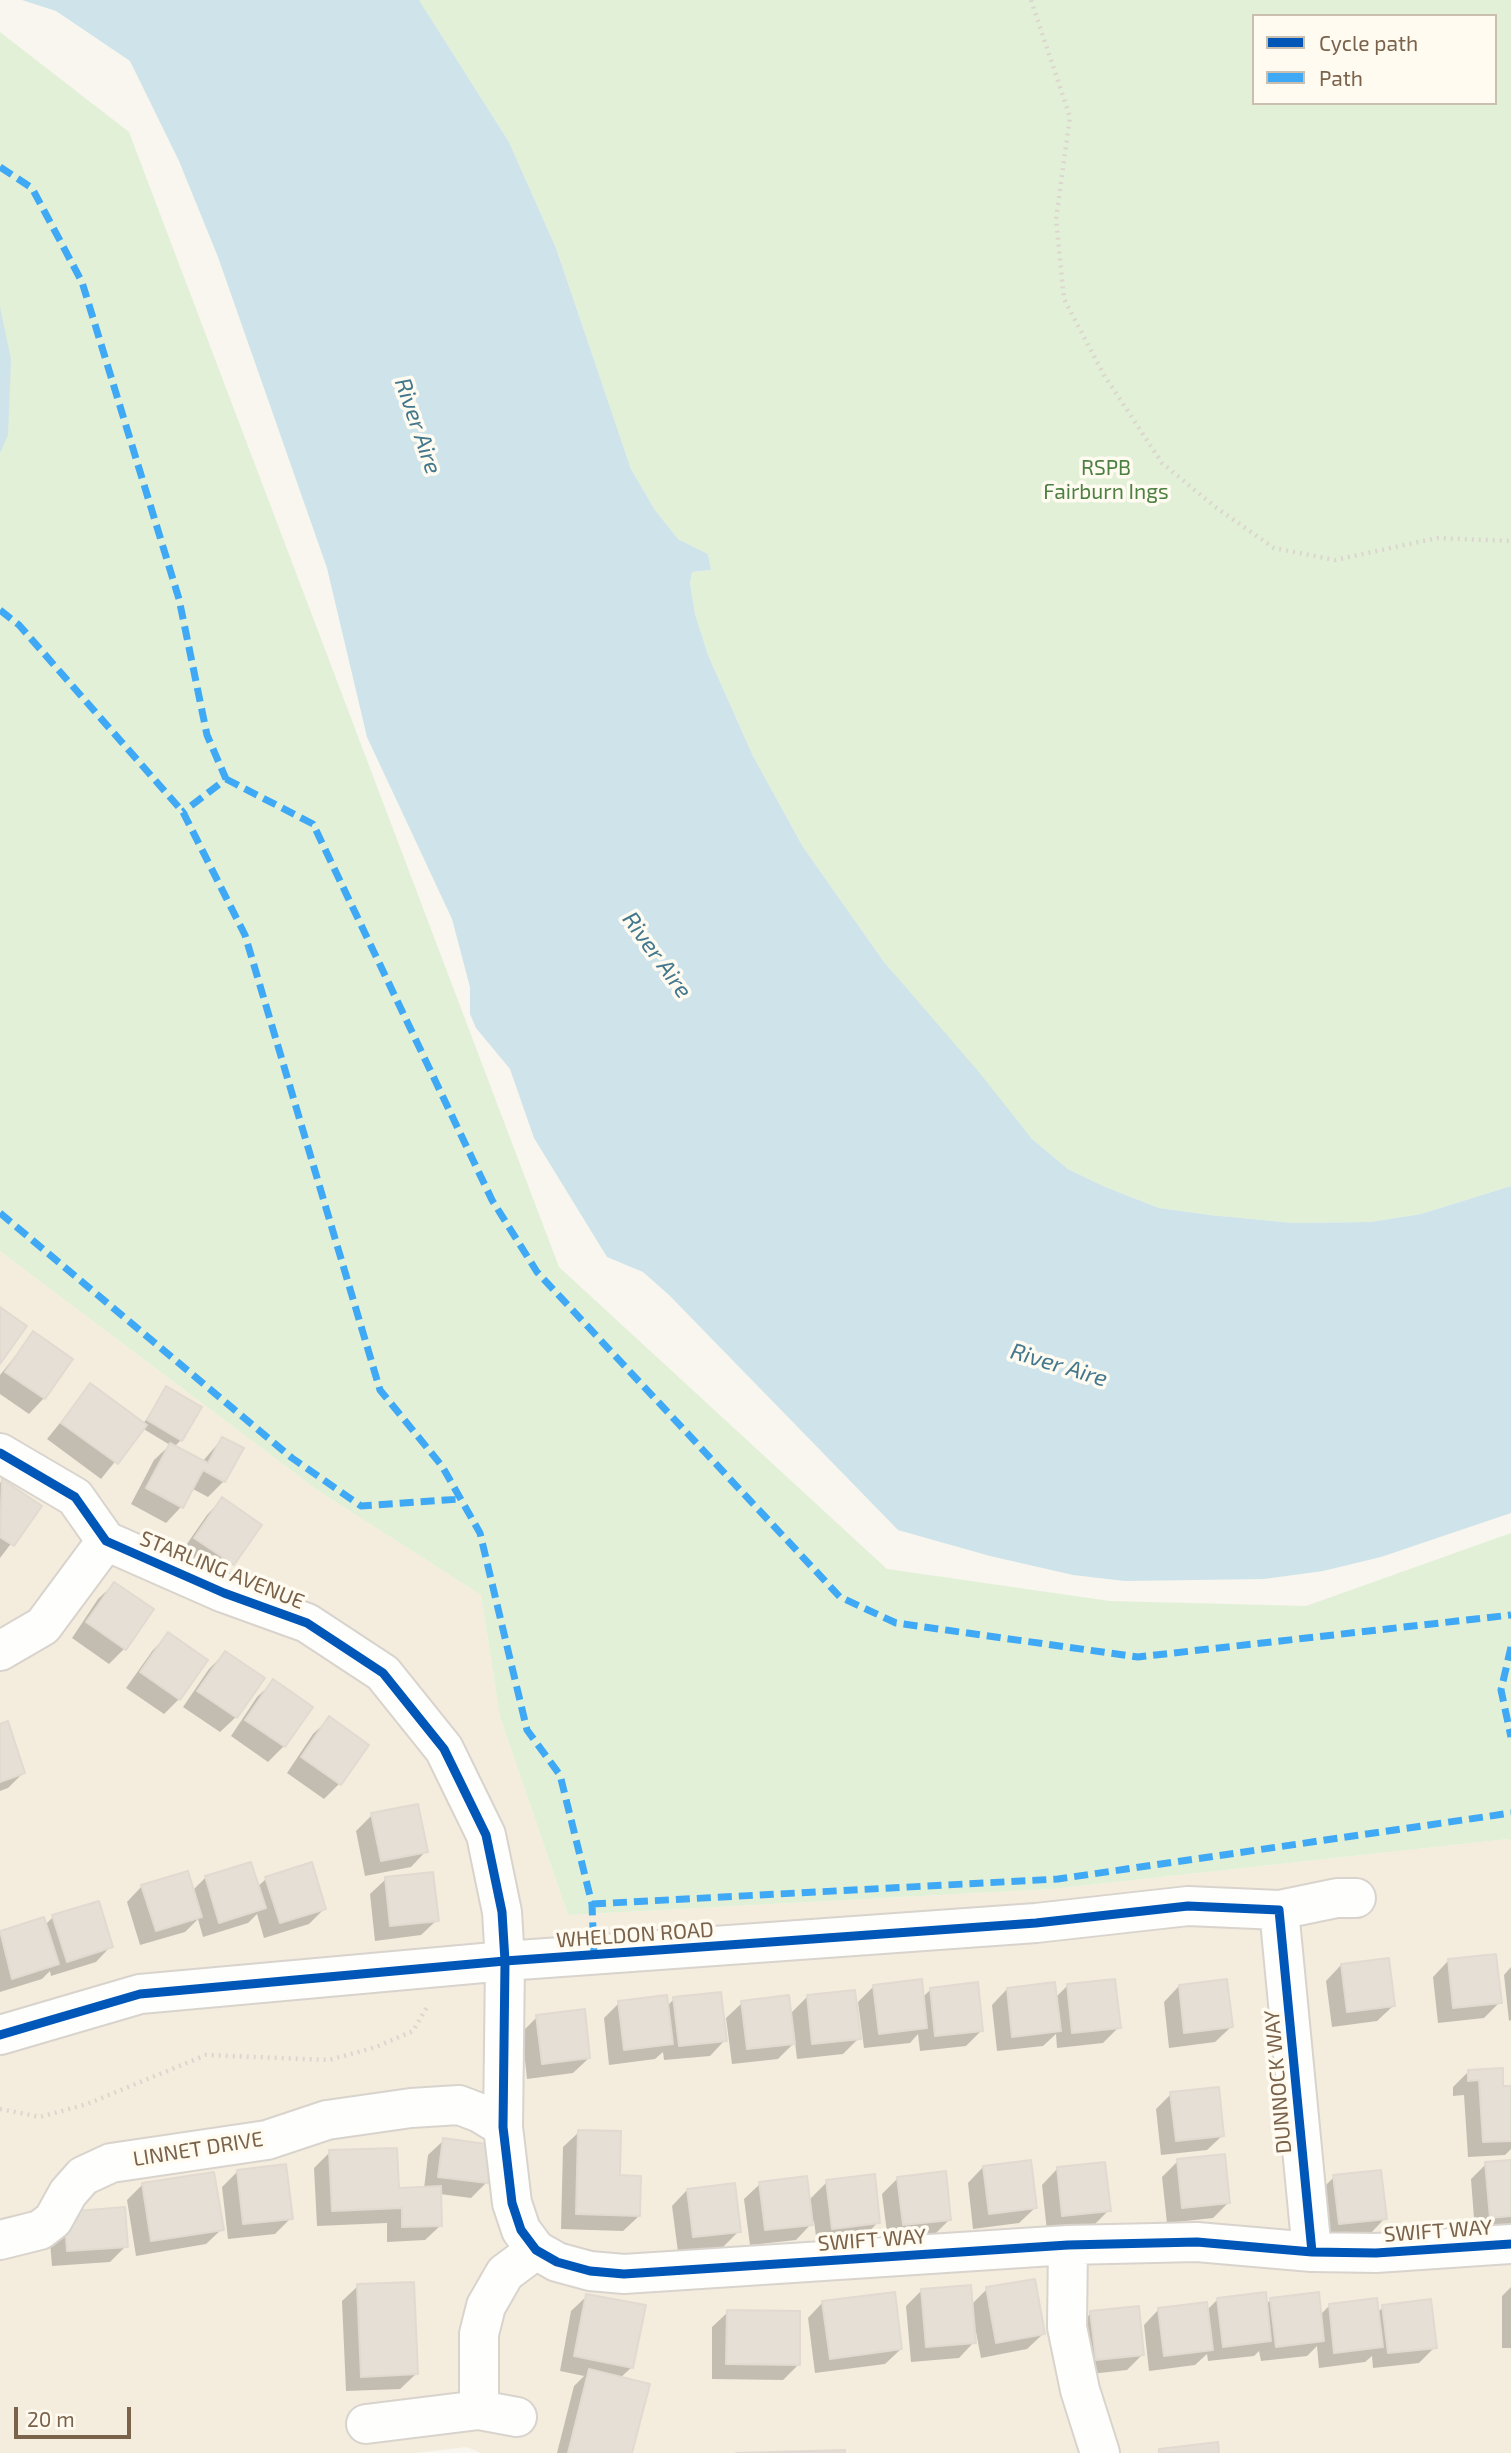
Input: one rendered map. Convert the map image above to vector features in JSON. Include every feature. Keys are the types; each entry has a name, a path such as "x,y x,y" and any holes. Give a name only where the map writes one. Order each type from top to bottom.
{"street":[{"path":"0,1453 75,1497 106,1541 43,1626 0,1651"},
{"name":"STARLING AVENUE","path":"106,1541 224,1594 307,1623 383,1673 444,1749 486,1835 502,1912 505,1961"},
{"name":"WHELDON ROAD","path":"0,2035 140,1994 505,1961 1036,1923 1188,1906 1279,1910 1337,1898 1356,1898"},
{"name":"DUNNOCK WAY","path":"1279,1910 1312,2252"},
{"path":"479,2410 479,2334 485,2306 505,2273 536,2250 522,2230 512,2203 503,2127 505,1961"},
{"name":"LINNET DRIVE","path":"0,2241 47,2225 83,2176 111,2163 267,2140 327,2120 411,2108 459,2105 480,2113 503,2127"},
{"name":"SWIFT WAY","path":"536,2250 557,2262 590,2271 624,2274 1068,2245 1197,2242 1312,2252 1377,2253 1511,2244"},
{"path":"1068,2245 1067,2327 1080,2390 1100,2453"},
{"path":"366,2424 479,2410 517,2417"}],"path":[{"path":"1031,0 1070,117 1056,219 1064,299 1104,375 1162,463 1273,548 1335,560 1437,538 1511,541"},
{"path":"0,2109 40,2117 87,2104 206,2055 329,2060 376,2047 412,2031 453,1966"}],"shaded area":[{"path":"0,1251 317,1490 481,1595 500,1717 568,1915 1052,1889 1508,1839 1511,1842 1511,2453 481,2453 467,2447 415,2453 0,2453"}],"green space":[{"name":"RSPB Fairburn Ings","path":"419,0 1511,0 1511,1186 1421,1214 1370,1222 1293,1223 1210,1215 1159,1208 1103,1186 1068,1169 1032,1139 884,962 803,847 753,756 708,655 695,614 690,583 692,572 711,570 708,554 678,539 655,510 631,469 556,248 509,142"},
{"path":"0,32 129,132 559,1267 887,1569 1110,1601 1306,1606 1511,1533 1511,1842 1508,1839 1052,1889 568,1915 500,1717 481,1595 317,1490 0,1251"}],"water":[{"name":"River Aire","path":"22,0 419,0 509,142 556,248 631,469 655,510 678,539 708,554 711,570 692,572 690,583 695,614 708,655 753,756 803,847 884,962 978,1071 1032,1139 1068,1169 1103,1186 1159,1208 1210,1215 1293,1223 1370,1222 1421,1214 1511,1186 1511,1513 1381,1557 1323,1571 1264,1579 1125,1581 1073,1575 990,1556 898,1530 669,1295 643,1272 607,1257 534,1138 510,1069 476,1028 470,1014 470,987 452,919 367,737 327,568 218,257 179,161 130,61 56,11"},
{"path":"0,307 11,359 8,435 0,453"}],"building":[{"path":"0,1307 27,1326 0,1364"},
{"path":"33,1331 73,1359 45,1399 5,1372"},
{"path":"90,1383 147,1425 118,1464 61,1423"},
{"path":"166,1386 202,1407 182,1441 147,1420"},
{"path":"222,1437 244,1448 225,1482 203,1470 183,1508 146,1488 170,1443 208,1463"},
{"path":"2,1479 42,1506 14,1546 0,1537"},
{"path":"222,1497 262,1525 234,1565 194,1538"},
{"path":"114,1582 154,1609 126,1650 86,1622"},
{"path":"168,1632 208,1660 180,1700 140,1672"},
{"path":"225,1651 265,1678 237,1718 197,1691"},
{"path":"273,1679 313,1707 285,1747 245,1720"},
{"path":"329,1716 369,1745 341,1785 301,1757"},
{"path":"8,1721 25,1773 0,1782 0,1724"},
{"path":"418,1804 428,1852 381,1861 371,1813"},
{"path":"251,1862 266,1908 219,1923 205,1876"},
{"path":"312,1862 326,1909 280,1923 265,1877"},
{"path":"188,1871 202,1917 156,1931 141,1885"},
{"path":"433,1872 439,1921 390,1926 385,1877"},
{"path":"99,1901 113,1947 67,1962 52,1915"},
{"path":"44,1917 59,1964 12,1979 0,1931"},
{"path":"1496,1954 1502,2003 1453,2008 1448,1959"},
{"path":"1389,1958 1395,2006 1347,2012 1341,1964"},
{"path":"922,1979 927,2028 879,2034 873,1985"},
{"path":"1115,1979 1121,2028 1072,2033 1067,1984"},
{"path":"1227,1979 1233,2027 1184,2033 1179,1985"},
{"path":"978,1982 983,2031 935,2036 930,1988"},
{"path":"1055,1982 1061,2031 1012,2037 1007,1988"},
{"path":"855,1990 861,2039 812,2044 807,1995"},
{"path":"721,1992 727,2041 679,2046 673,1997"},
{"path":"667,1995 673,2044 624,2050 618,2001"},
{"path":"789,1995 795,2044 747,2049 741,2001"},
{"path":"585,2009 590,2058 542,2064 536,2015"},
{"path":"1503,2068 1503,2086 1511,2086 1511,2141 1483,2142 1479,2080 1468,2081 1468,2070"},
{"path":"1219,2087 1224,2136 1176,2141 1170,2092"},
{"path":"578,2130 621,2131 620,2175 641,2176 640,2216 576,2214"},
{"path":"443,2138 493,2145 488,2183 438,2177"},
{"path":"397,2148 399,2188 441,2186 442,2226 402,2227 402,2208 332,2211 329,2150"},
{"path":"1225,2154 1230,2203 1182,2208 1177,2159"},
{"path":"1031,2160 1037,2208 989,2214 983,2166"},
{"path":"1511,2160 1511,2216 1490,2218 1485,2162"},
{"path":"1105,2162 1111,2211 1062,2216 1057,2167"},
{"path":"286,2164 293,2219 243,2224 237,2170"},
{"path":"1381,2170 1387,2219 1339,2224 1333,2175"},
{"path":"946,2171 951,2220 903,2225 897,2177"},
{"path":"214,2172 224,2230 151,2241 142,2183"},
{"path":"875,2174 880,2223 832,2229 826,2180"},
{"path":"807,2176 813,2225 765,2230 759,2182"},
{"path":"735,2183 741,2232 693,2237 687,2189"},
{"path":"125,2207 128,2247 67,2251 64,2212"},
{"path":"1035,2279 1045,2334 996,2343 986,2287"},
{"path":"414,2282 418,2374 361,2377 357,2284"},
{"path":"971,2285 976,2343 926,2347 921,2289"},
{"path":"895,2292 902,2349 830,2359 822,2301"},
{"path":"1266,2292 1271,2341 1223,2347 1217,2298"},
{"path":"1319,2292 1324,2341 1276,2347 1270,2298"},
{"path":"586,2294 646,2305 633,2368 574,2356"},
{"path":"1377,2298 1383,2347 1334,2353 1329,2304"},
{"path":"1431,2299 1437,2348 1388,2353 1382,2305"},
{"path":"1207,2302 1213,2350 1164,2356 1158,2308"},
{"path":"1139,2306 1144,2355 1096,2360 1090,2311"},
{"path":"727,2310 800,2311 800,2365 726,2364"},
{"path":"589,2369 650,2384 632,2453 568,2453"},
{"path":"1218,2442 1219,2453 1159,2453 1159,2449"},
{"path":"845,2450 845,2453 736,2453"}],"marked path":[{"path":"0,167 32,188 82,282 179,599 207,735 226,779 183,812"},
{"path":"0,610 19,625 183,812 245,935 380,1390 442,1466 480,1533 527,1730 560,1775 592,1904 594,1956"},
{"path":"226,779 313,824 492,1200 537,1272 840,1597 896,1623 1138,1657 1511,1615"},
{"path":"0,1213 292,1458 361,1506 461,1499"},
{"path":"1511,1647 1501,1690 1511,1737"},
{"path":"592,1904 1058,1879 1511,1813"}],"cycle path":[{"path":"0,1453 75,1497 106,1541 224,1593 307,1623 383,1673 444,1749 486,1835 502,1912 505,1961 503,2127 512,2203 521,2230 536,2250 557,2262 590,2271 624,2274 1068,2245 1197,2242 1312,2252 1376,2253 1511,2244"},
{"path":"0,2035 140,1994 505,1961 1036,1923 1188,1906 1279,1910 1312,2252"}]}
